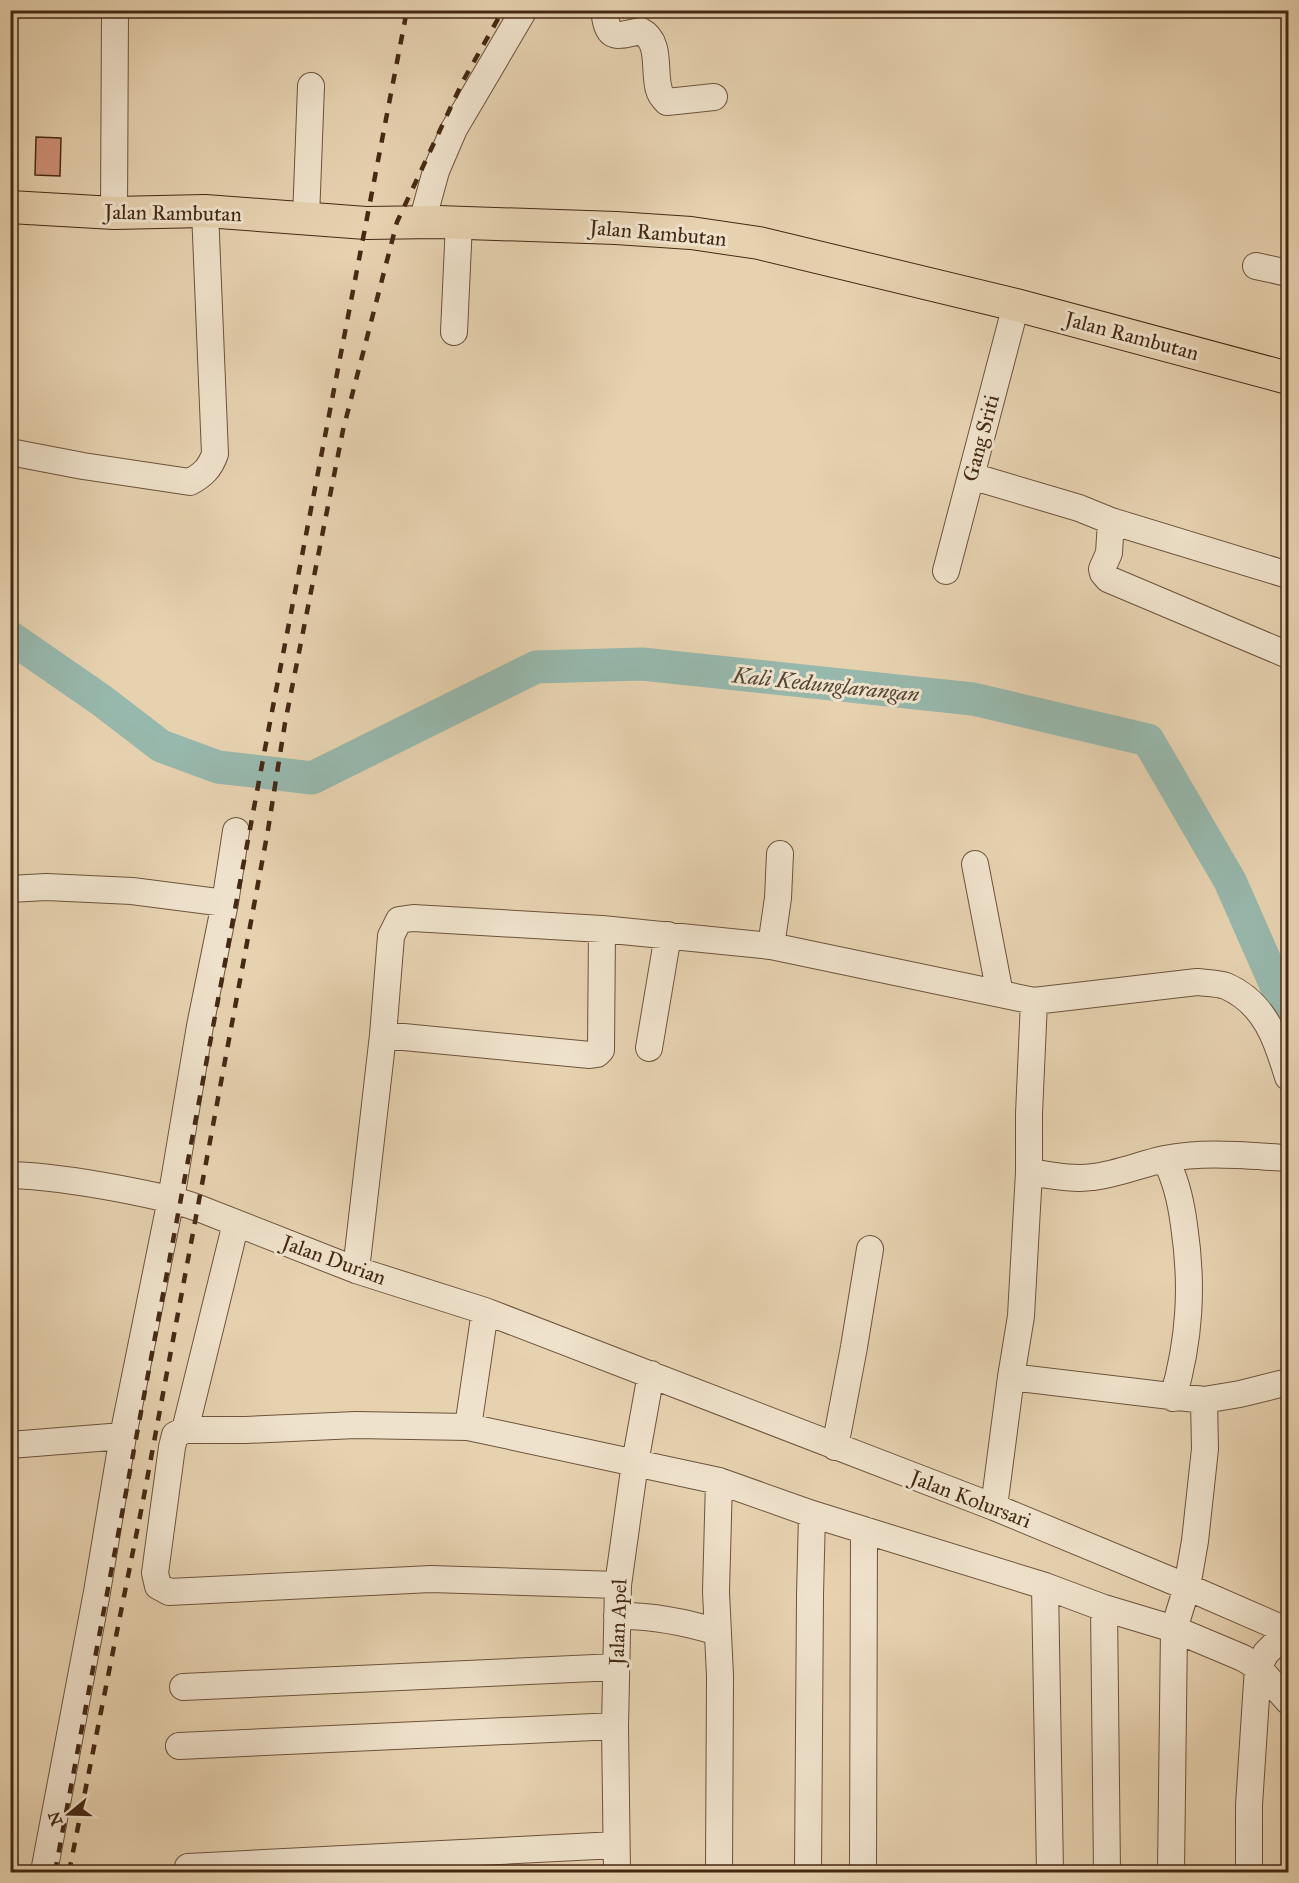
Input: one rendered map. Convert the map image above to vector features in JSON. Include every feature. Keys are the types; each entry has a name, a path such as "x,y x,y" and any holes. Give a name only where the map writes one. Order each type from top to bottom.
{"main road":[{"name":"Jalan Rambutan","path":"10,207 114,213 206,211 366,223 422,222 627,229 736,239 1016,305 1288,378"}],"street":[{"path":"114,213 115,10"},
{"path":"422,222 436,171 454,129 524,10"},
{"path":"604,10 606,27 617,35 647,21 648,34 653,41 659,92 668,102 714,97"},
{"path":"306,218 311,86"},
{"path":"10,452 83,466 190,482 203,476 212,464 215,454 206,211"},
{"path":"454,332 459,223"},
{"path":"1256,266 1288,273"},
{"name":"Gang Sriti","path":"946,571 1016,305"},
{"path":"971,476 1288,575"},
{"path":"1111,521 1108,553 1102,569 1108,579 1288,655"},
{"path":"44,1872 97,1592 123,1436 171,1199 236,831"},
{"path":"771,946 778,898 780,854"},
{"path":"975,864 1000,994"},
{"path":"10,889 46,887 132,891 225,903"},
{"path":"356,1270 383,1035 391,936 399,920 413,918 602,929 771,946 1034,1001 1197,982 1224,986 1244,997 1282,1033 1288,1077"},
{"path":"383,1035 597,1054 601,1050 602,929"},
{"path":"649,1048 668,935"},
{"path":"994,1507 1021,1316 1029,1172 1034,1001"},
{"path":"1029,1172 1068,1178 1091,1178 1165,1159 1204,1155 1288,1158"},
{"path":"1165,1159 1171,1170 1181,1208 1188,1253 1190,1295 1183,1355 1173,1398"},
{"name":"Jalan Durian","path":"10,1175 85,1182 171,1199 356,1270 483,1323 651,1374"},
{"path":"185,1430 236,1223"},
{"path":"835,1447 870,1249"},
{"path":"468,1426 483,1323"},
{"name":"Jalan Kolursari","path":"651,1374 994,1507 1180,1608 1288,1631"},
{"name":"Jalan Apel","path":"617,1872 615,1726 618,1585 651,1374"},
{"path":"1011,1377 1204,1400 1288,1382"},
{"path":"1171,1872 1180,1608 1195,1541 1205,1449 1204,1400"},
{"path":"618,1585 431,1579 169,1592 158,1586 155,1573 175,1435 185,1430 246,1431 356,1425 468,1426 638,1447 719,1481 812,1514 1045,1586 1104,1608 1180,1608 1243,1658 1262,1661 1288,1701"},
{"path":"10,1445 123,1436"},
{"path":"719,1481 716,1592 720,1676 719,1872"},
{"path":"808,1872 812,1514"},
{"path":"863,1872 864,1530"},
{"path":"1045,1586 1050,1872"},
{"path":"1104,1608 1107,1872"},
{"path":"617,1616 655,1617 717,1632"},
{"path":"1249,1872 1249,1805 1262,1661 1288,1631"},
{"path":"183,1687 616,1667"},
{"path":"179,1746 615,1726"},
{"path":"188,1868 616,1845"}],"building":[{"path":"36,137 61,138 60,176 35,175"}],"waterway":[{"name":"Kali Kedunglarangan","path":"10,637 101,700 161,746 218,767 312,778 536,667 642,664 973,699 1148,740 1230,881 1288,1013"}],"railway":[{"path":"55,1872 270,722 407,10"},
{"path":"69,1872 143,1501 268,830 285,723 343,430 397,222 463,81 503,10"}]}
